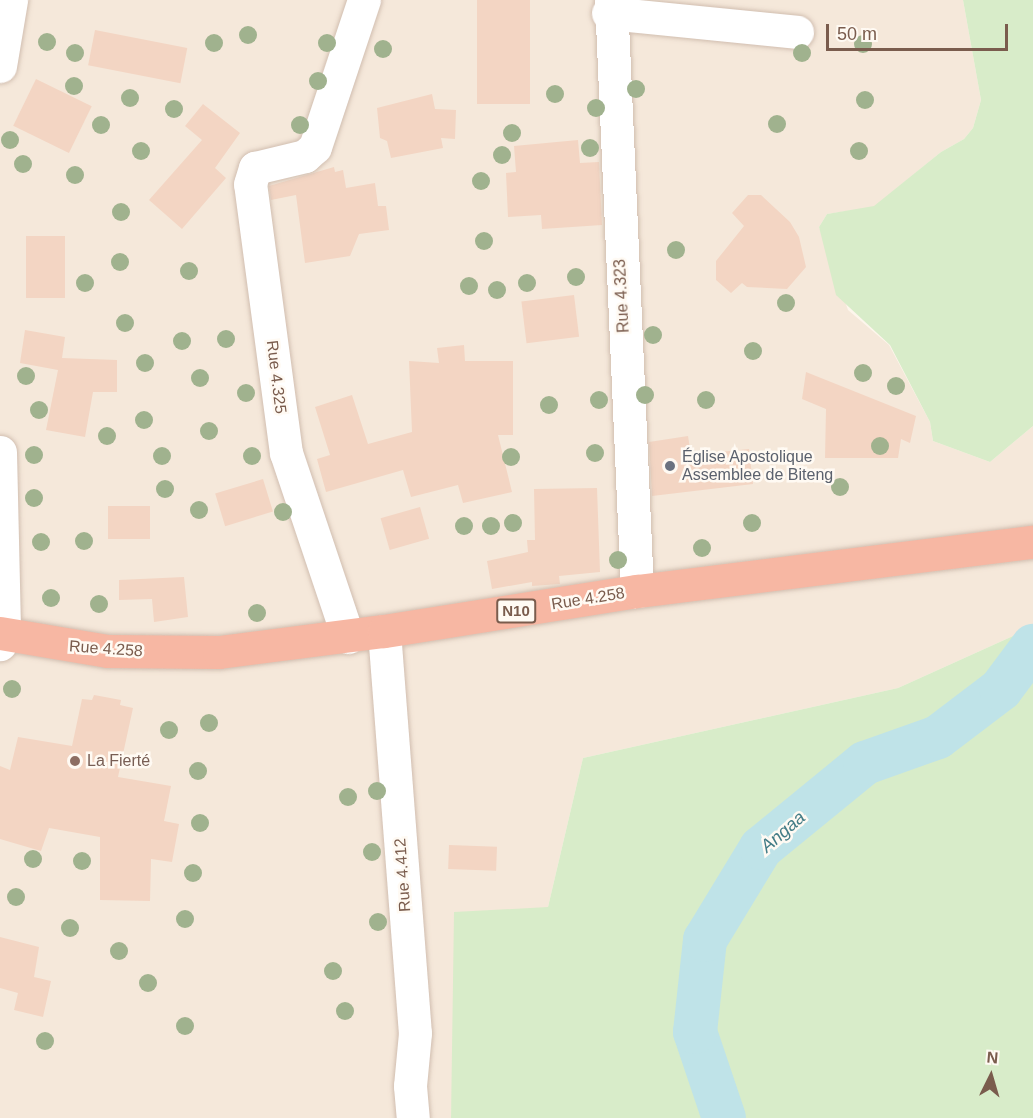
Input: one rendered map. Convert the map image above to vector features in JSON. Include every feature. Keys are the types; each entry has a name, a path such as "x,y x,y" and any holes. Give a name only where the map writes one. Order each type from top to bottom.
{"highway":[{"name":"Rue 4.258","path":"1,637 108,651 219,652 384,632 637,591 1033,542"}],"street":[{"path":"0,66 11,0"},
{"name":"Rue 4.325","path":"348,637 286,453 250,184 255,168 311,152 364,0"},
{"path":"610,7 797,32"},
{"name":"Rue 4.323","path":"610,7 637,591"},
{"path":"0,452 1,637"},
{"name":"Rue 4.412","path":"384,632 416,1033 410,1086 413,1118"}],"shaded area":[{"path":"0,0 963,0 981,100 973,128 964,139 941,152 874,207 827,214 819,227 848,310 889,345 930,422 933,441 990,462 1033,426 1033,627 898,688 583,758 548,907 454,1066 451,1118 0,1118"}],"green space":[{"path":"963,0 1033,0 1033,426 990,462 933,441 930,422 890,345 836,295 819,227 827,214 874,206 941,152 964,139 973,128 981,100"},
{"path":"1033,627 1033,1118 451,1118 454,912 548,907 583,758 898,688"}],"building":[{"path":"477,0 530,0 530,104 477,104"},
{"path":"95,30 187,48 180,83 88,65"},
{"path":"36,79 92,106 69,153 13,126"},
{"path":"432,94 435,109 456,110 455,139 441,138 443,148 391,158 387,141 380,138 377,108"},
{"path":"203,104 240,133 215,168 226,178 182,229 149,200 202,140 185,126"},
{"path":"578,140 580,163 599,162 602,225 542,229 541,215 508,217 506,173 516,172 514,146"},
{"path":"334,167 335,172 343,170 346,188 375,183 378,206 386,206 389,230 359,234 350,256 305,263 296,195 271,200 269,186"},
{"path":"748,195 761,195 790,222 799,237 806,267 787,289 747,287 742,283 731,293 716,280 716,261 744,226 732,213"},
{"path":"26,236 65,236 65,298 26,298"},
{"path":"574,295 579,337 527,343 521,301"},
{"path":"25,330 65,337 62,358 117,360 117,392 93,392 85,437 46,430 58,370 20,363"},
{"path":"464,345 465,361 513,361 513,435 498,435 512,492 463,503 458,485 411,497 403,470 326,492 317,459 330,455 315,407 352,395 368,444 412,432 409,361 439,363 437,348"},
{"path":"806,372 916,416 910,443 901,439 898,458 825,458 826,409 802,399"},
{"path":"688,436 691,455 749,449 753,484 652,496 649,442"},
{"path":"263,479 273,512 225,526 215,494"},
{"path":"597,488 600,572 559,576 560,584 532,586 532,582 492,589 487,561 528,552 527,540 535,540 534,489"},
{"path":"108,506 150,506 150,539 108,539"},
{"path":"420,507 429,539 390,550 381,518"},
{"path":"184,577 188,617 154,622 152,599 119,600 119,580"},
{"path":"94,695 121,700 120,705 133,708 118,777 171,786 164,821 179,824 172,862 151,859 150,901 100,900 100,837 49,828 41,851 0,839 0,766 10,770 18,737 72,746 82,699 92,700"},
{"path":"449,845 497,847 496,871 448,869"},
{"path":"0,937 39,947 34,977 51,981 43,1017 14,1010 18,993 0,988"}],"waterway":[{"name":"Angaa","path":"724,1118 695,1032 705,940 761,848 865,763 938,737 1001,689 1033,646"}],"place":[{"name":"Église Apostolique Assemblee de Biteng","path":"670,466"},
{"name":"La Fierté","path":"75,761"}]}
